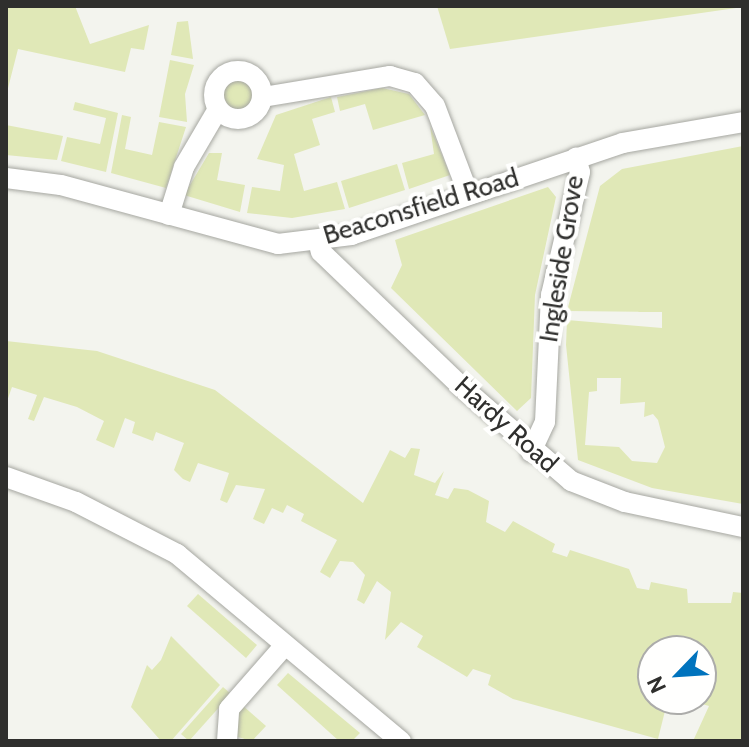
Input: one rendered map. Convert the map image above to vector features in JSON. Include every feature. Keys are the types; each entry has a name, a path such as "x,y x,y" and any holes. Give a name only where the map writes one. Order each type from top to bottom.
{"street":[{"path":"169,215 184,167 218,109 216,84 236,71 258,81 263,97"},
{"path":"218,109 245,119 263,97 390,76 415,83 435,106 468,193"},
{"name":"Beaconsfield Road","path":"6,178 61,185 278,244 318,241 576,158 673,131 743,122"},
{"name":"Ingleside Grove","path":"531,452 545,422 551,295 580,172 576,158"},
{"name":"Hardy Road","path":"318,241 321,252 531,452 593,492 743,527"},
{"path":"6,477 76,502 177,554 401,741"},
{"path":"227,741 229,709 285,645"}],"green space":[{"path":"6,6 75,6 90,44 149,25 144,50 131,48 125,72 18,49 6,96"},
{"path":"437,6 743,6 743,7 450,49"},
{"path":"188,21 193,59 171,55 177,22"},
{"path":"170,60 194,65 185,94 187,122 159,117"},
{"path":"238,76 251,82 257,95 251,108 238,114 225,108 219,95 225,82"},
{"path":"382,88 409,94 425,115 373,130 365,104 340,111 337,97"},
{"path":"331,97 335,112 312,119 320,145 294,154 304,191 337,182 345,209 292,218 247,213 252,187 280,191 284,165 257,159 276,115"},
{"path":"75,102 118,113 106,172 61,161 67,137 100,144 106,118 73,110"},
{"path":"122,115 131,117 125,149 152,155 159,122 186,127 166,188 111,173"},
{"path":"6,125 63,136 57,160 6,155"},
{"path":"430,126 450,175 409,189 402,163 434,154"},
{"path":"743,146 743,504 652,488 578,460 566,345 567,320 662,328 662,312 567,311 600,186 622,169","holes":["597,378 621,378 620,404 645,402 644,417 653,414 658,420 665,447 657,463 632,461 619,447 585,445 589,392 597,391"]},
{"path":"209,153 222,153 217,180 245,185 240,212 184,195"},
{"path":"397,164 405,190 349,208 341,181"},
{"path":"548,187 556,197 535,295 531,398 517,411 391,288 402,265 395,240"},
{"path":"6,341 97,351 215,390 363,503 390,450 405,458 411,448 420,449 414,475 435,483 444,471 435,495 448,499 454,488 468,490 489,501 486,522 505,532 513,521 555,544 552,552 567,557 570,550 629,569 637,588 649,590 651,582 687,589 688,603 731,603 733,592 743,593 743,741 693,741 705,715 717,715 717,635 637,635 637,715 664,715 658,739 513,699 488,685 491,675 473,669 467,677 417,647 423,636 401,622 385,640 391,592 377,581 364,604 357,600 365,575 353,562 340,561 330,578 320,572 337,540 301,521 304,514 287,505 283,513 272,508 264,524 253,519 265,489 236,485 227,503 220,500 229,473 198,463 190,482 174,470 184,443 156,432 153,441 132,433 135,422 125,418 114,448 96,440 104,421 77,407 44,397 34,421 28,419 37,395 12,387 6,404"},
{"path":"198,594 257,645 246,658 187,606"},
{"path":"171,636 220,685 171,741 161,741 131,707 147,665 152,670 161,660"},
{"path":"288,673 360,733 352,741 339,741 277,685"},
{"path":"223,687 231,694 189,741 181,734"},
{"path":"242,705 266,726 252,741 234,736 234,719"}]}
